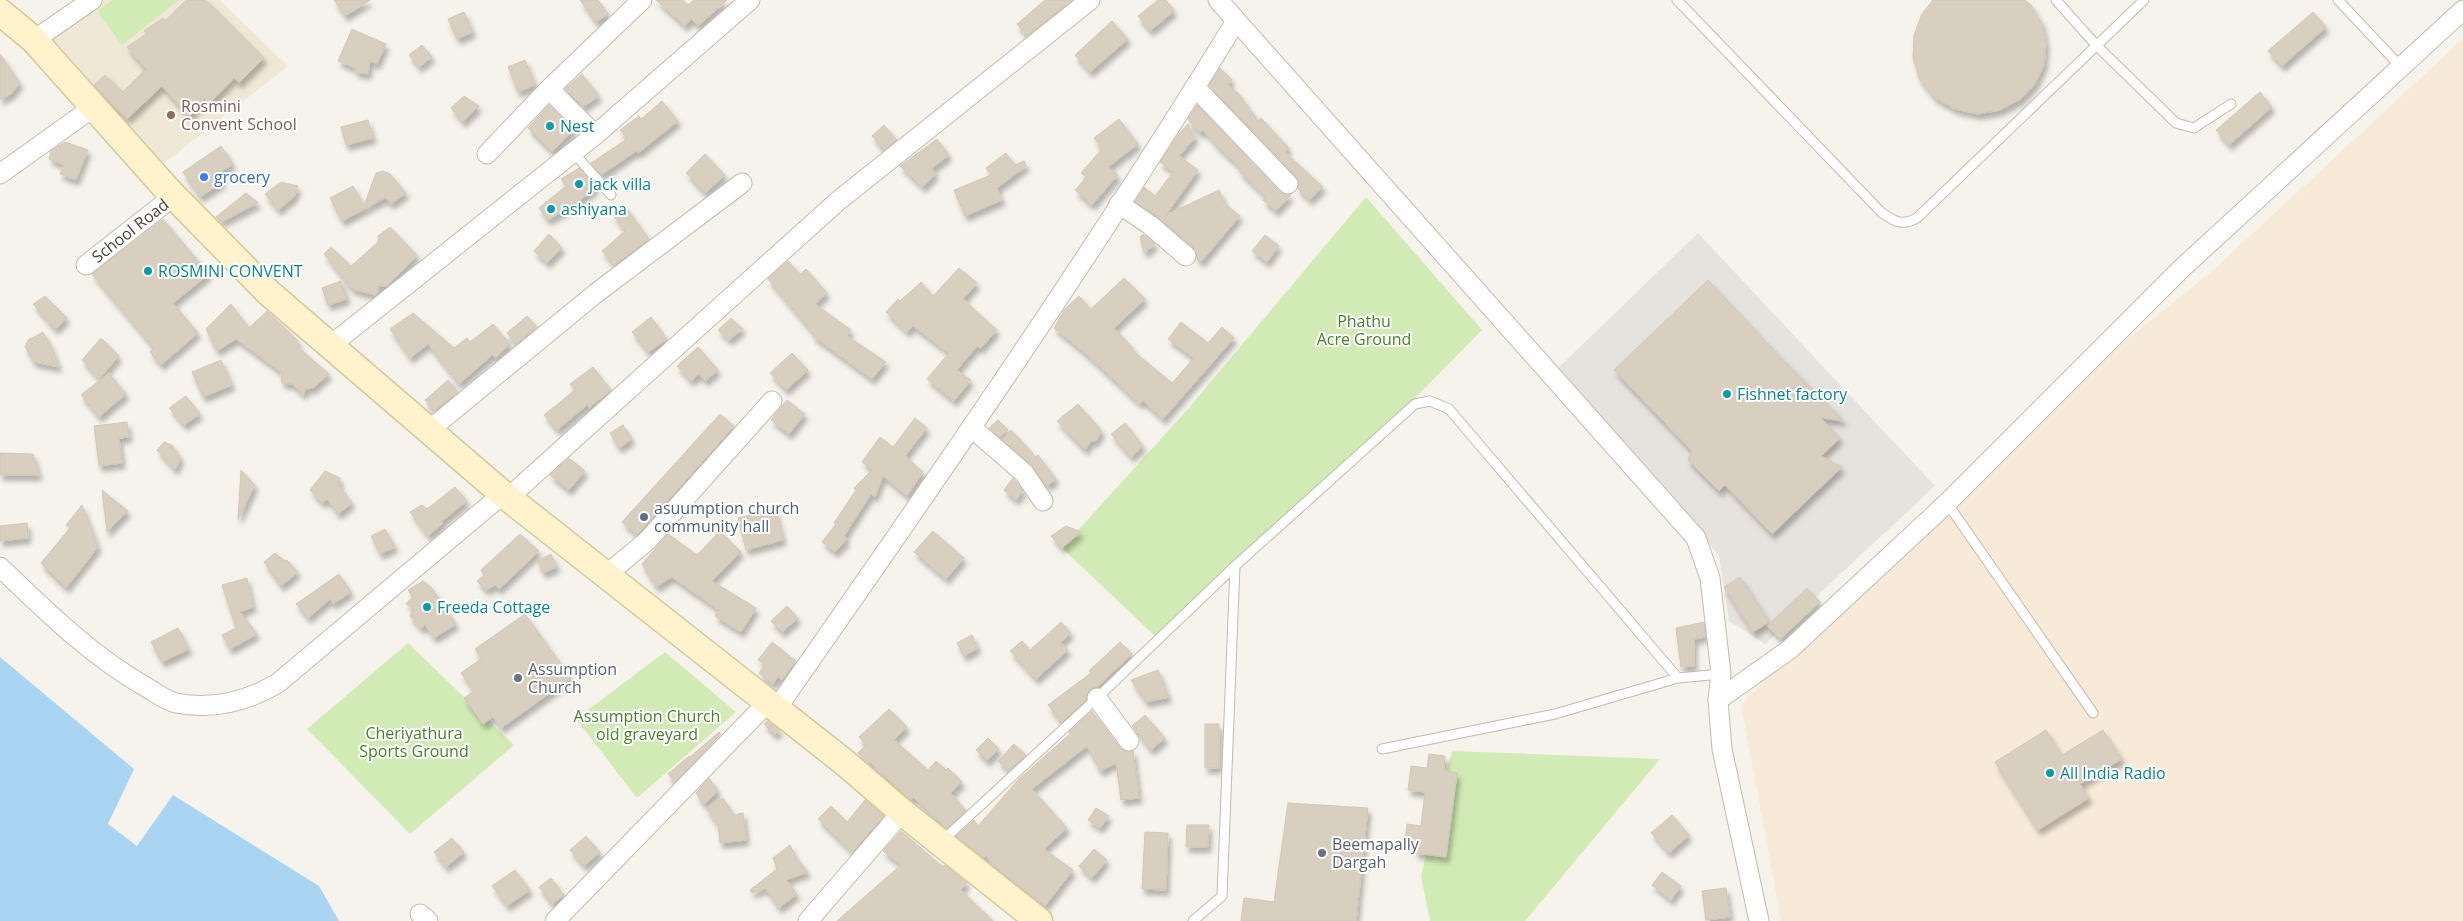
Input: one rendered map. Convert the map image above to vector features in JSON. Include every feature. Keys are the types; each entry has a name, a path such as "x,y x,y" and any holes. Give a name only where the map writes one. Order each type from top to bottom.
{"main road":[{"path":"0,12 34,40 174,196 269,292 428,431 506,496 844,762 940,843 1039,921"}],"street":[{"path":"34,40 92,0"},
{"path":"487,154 550,88 642,0"},
{"path":"331,345 595,135 750,0"},
{"path":"0,567 77,640 117,670 174,703 211,707 241,701 278,683 506,496 838,201 1090,0"},
{"path":"1218,0 1696,538 1710,578 1721,674 1718,700 1722,749 1759,921"},
{"path":"1718,700 1790,649 1947,503 2181,269 2224,232 2400,66 2463,10"},
{"path":"555,921 772,706 972,428 1195,87 1236,21"},
{"path":"1195,87 1288,184"},
{"path":"550,88 595,135"},
{"path":"0,174 95,106"},
{"path":"428,431 595,294 742,183"},
{"name":"School Road","path":"86,265 174,196"},
{"path":"1119,204 1150,225 1186,256"},
{"path":"606,575 647,541 772,401"},
{"path":"972,428 1024,473 1042,501"},
{"path":"1097,698 1129,741"},
{"path":"808,921 902,812"}],"lane":[{"path":"1677,0 1882,213 1901,223 1909,223 1917,218 2144,0"},
{"path":"2056,0 2096,45 2176,123 2194,128 2231,104"},
{"path":"2338,0 2400,66"},
{"path":"572,152 611,195"},
{"path":"940,843 1097,698 1235,566 1415,404 1430,401 1440,403 1449,408 1678,678"},
{"path":"1947,503 2093,713"},
{"path":"1193,921 1222,896 1235,566"},
{"path":"1382,749 1556,714 1678,678 1721,674"}],"shaded area":[{"name":"Rosmini Convent School","path":"101,0 220,0 288,66 163,164 42,40"},
{"name":"All India Radio","path":"2463,39 2463,921 1781,921 1741,705 1806,634 2045,405 2210,273"},
{"path":"1698,233 1935,486 1765,644 1729,621 1719,555 1556,370"}],"green space":[{"path":"113,0 179,0 122,45 97,11"},
{"name":"Phathu Acre Ground","path":"1366,197 1482,330 1353,461 1156,637 1062,548 1188,409"},
{"name":"Cheriyathura Sports Ground","path":"408,643 514,745 410,834 307,729"},
{"name":"Assumption Church old graveyard","path":"665,652 736,712 637,798 576,719"},
{"path":"1452,751 1660,759 1525,921 1430,921 1421,876"}],"water":[{"path":"0,657 134,769 108,824 137,846 173,795 319,886 339,921 0,921"}],"building":[{"path":"186,0 206,0 264,58 239,83 234,78 209,104 204,99 189,117 162,86 127,119 94,85 105,75 123,92 146,69 127,47 146,34 144,31 163,18 165,21"},
{"path":"334,0 370,0 345,16"},
{"path":"580,0 598,0 608,14 596,22"},
{"path":"656,0 683,0 688,5 694,0 727,0 698,26 691,19 685,26"},
{"path":"1045,0 1072,0 1027,36 1017,24"},
{"path":"1158,0 1166,0 1174,11 1150,31 1138,16"},
{"path":"1933,0 2025,0 2031,5 2042,23 2046,44 2044,65 2035,84 2021,99 2000,110 1978,114 1955,109 1935,98 1920,80 1913,58 1914,35 1922,14"},
{"path":"464,12 473,32 457,39 448,19"},
{"path":"2313,12 2326,27 2282,66 2268,51"},
{"path":"1112,21 1128,39 1090,72 1075,55"},
{"path":"352,29 386,44 377,64 370,61 368,74 355,72 355,68 338,61"},
{"path":"422,45 432,57 419,67 409,55"},
{"path":"0,54 20,83 12,93 0,100"},
{"path":"525,60 535,85 518,92 508,67"},
{"path":"1220,68 1232,80 1228,85 1239,94 1258,121 1261,118 1289,148 1285,152 1323,187 1310,200 1298,189 1299,182 1296,176 1209,85"},
{"path":"582,74 599,96 583,107 565,89"},
{"path":"2260,92 2272,107 2229,145 2216,130"},
{"path":"464,96 479,106 463,122 451,108"},
{"path":"662,101 678,121 638,153 636,151 601,175 591,163 627,139 620,130 639,116 641,119"},
{"name":"Nest","path":"549,105 574,130 552,152 528,128"},
{"path":"1197,105 1280,192 1291,195 1276,211 1263,200 1266,197 1239,171 1241,168 1203,130 1200,133 1190,122 1188,119"},
{"path":"1119,119 1138,144 1108,167 1118,175 1092,205 1075,190 1087,177 1081,173 1102,149 1094,138"},
{"path":"368,120 373,138 346,145 341,127"},
{"path":"1188,124 1195,138 1179,156 1198,170 1166,215 1219,190 1225,204 1240,216 1201,262 1197,258 1193,247 1157,216 1135,202 1144,187 1155,196 1173,172 1160,162 1178,135"},
{"path":"884,125 897,140 884,150 872,136"},
{"path":"937,139 949,155 931,169 936,173 923,187 900,166"},
{"path":"65,142 88,150 76,180 60,174 64,165 49,159 51,151"},
{"path":"221,146 233,164 217,174 223,182 200,197 183,172"},
{"path":"1006,153 1015,165 1024,161 1026,166 997,188 1002,200 965,216 954,190 991,175 986,168"},
{"path":"705,154 725,175 705,193 686,173"},
{"path":"579,168 596,188 572,206 548,220 539,208 566,186 561,179"},
{"path":"383,171 390,174 406,193 391,204 385,198 342,221 330,198 353,186 364,206 376,173"},
{"path":"281,182 298,186 294,197 278,210 265,194"},
{"path":"246,193 258,203 221,222 216,217"},
{"path":"625,206 649,239 614,265 602,251 625,231 613,215"},
{"name":"ROSMINI CONVENT","path":"163,219 209,274 173,303 198,333 161,365 150,352 154,348 92,274"},
{"path":"390,227 417,255 387,286 378,286 378,293 375,295 352,289 324,254 331,247 351,266 378,242 378,236"},
{"path":"549,234 562,248 547,263 534,251"},
{"path":"1143,234 1155,244 1144,253 1140,237"},
{"path":"1265,235 1279,246 1267,262 1252,251"},
{"path":"788,261 800,274 806,269 827,293 815,304 851,330 847,336 886,362 872,379 813,336 814,334 768,279"},
{"path":"959,268 977,283 963,299 997,330 980,349 977,346 957,370 971,380 954,401 927,379 949,353 913,326 907,332 886,312 898,299 900,301 921,282 933,296"},
{"path":"1124,278 1145,299 1114,328 1134,349 1132,350 1172,383 1194,358 1168,339 1181,322 1208,343 1222,327 1234,338 1163,419 1143,401 1140,404 1085,353 1054,328 1065,309 1079,296 1091,309"},
{"name":"Fishnet factory","path":"1708,280 1781,358 1844,421 1821,418 1840,438 1821,456 1842,467 1772,534 1725,485 1719,491 1688,460 1692,451 1614,370"},
{"path":"341,281 347,299 328,305 322,288"},
{"path":"45,296 67,318 55,329 33,304"},
{"path":"231,304 249,328 267,311 298,341 298,347 329,374 313,388 305,389 304,395 292,384 282,383 281,372 236,339 217,351 206,329"},
{"path":"413,313 454,348 467,338 470,342 493,324 510,344 495,358 492,355 459,384 428,344 410,358 390,329"},
{"path":"527,316 537,327 516,344 507,333"},
{"path":"651,317 667,339 648,352 632,332"},
{"path":"731,318 743,329 729,340 718,330"},
{"path":"43,332 59,367 34,362 25,347 28,340"},
{"path":"101,338 119,356 99,379 82,360"},
{"path":"698,347 718,370 705,381 699,374 691,381 677,366"},
{"path":"792,353 808,370 786,390 770,373"},
{"path":"221,360 232,385 203,397 192,372"},
{"path":"593,367 611,390 589,408 587,405 557,430 544,415 575,390 570,384"},
{"path":"109,373 126,394 99,417 81,395"},
{"path":"448,380 458,392 434,411 425,400"},
{"path":"186,396 200,414 184,425 169,408"},
{"path":"787,400 805,414 789,434 771,420"},
{"path":"1078,404 1102,431 1096,441 1091,441 1085,450 1057,421"},
{"path":"720,414 734,426 637,535 622,522"},
{"path":"915,418 927,428 905,456 923,472 907,496 883,476 875,497 871,494 844,536 847,540 835,552 822,542 836,524 834,523 856,490 854,488 872,470 862,462 880,437 893,447"},
{"path":"998,420 1008,430 1000,437 989,428"},
{"path":"127,422 129,437 119,438 122,463 99,466 94,426"},
{"path":"1125,423 1143,446 1131,457 1111,434"},
{"path":"623,425 632,439 619,448 610,433"},
{"path":"1011,430 1036,457 1038,455 1056,479 1047,486 1032,465 1002,440"},
{"path":"164,442 172,445 181,458 175,470 157,450"},
{"path":"0,453 33,454 39,475 0,475"},
{"path":"569,458 585,471 569,490 550,475"},
{"path":"241,470 255,485 238,520"},
{"path":"325,471 340,478 339,485 352,503 338,514 327,499 322,503 310,490"},
{"path":"1013,478 1023,491 1016,500 1004,490"},
{"path":"455,487 467,501 441,522 443,523 428,536 410,512 422,505 427,509"},
{"path":"102,490 128,511 107,532"},
{"path":"82,505 98,547 66,588 41,563 70,528 66,525"},
{"path":"775,509 783,540 746,550 738,518"},
{"path":"27,523 28,538 0,541 0,526"},
{"path":"1066,526 1081,532 1062,548 1051,536"},
{"path":"385,529 395,547 380,554 371,536"},
{"path":"720,531 741,552 712,581 756,608 741,632 715,616 719,610 672,577 656,587 642,564 668,534 697,555"},
{"path":"933,531 964,558 946,579 914,552"},
{"path":"520,534 539,551 499,589 495,585 486,590 477,581 484,575 481,570"},
{"path":"275,553 285,561 287,560 298,572 281,586 264,562"},
{"path":"551,554 557,567 543,573 537,561"},
{"path":"339,574 351,592 333,604 330,599 308,618 296,604"},
{"path":"1740,577 1769,622 1753,632 1724,587"},
{"path":"247,578 253,607 240,612 257,634 230,649 222,635 236,628 222,585"},
{"name":"Freeda Cottage","path":"423,581 431,587 456,624 434,638 425,625 421,629 410,616 414,610 406,604 413,597 408,590"},
{"path":"1807,588 1820,602 1780,639 1767,626"},
{"path":"787,606 798,618 782,632 771,621"},
{"path":"525,614 571,678 501,728 493,717 483,724 464,698 474,691 461,673 481,659 475,649"},
{"path":"1061,622 1071,633 1061,642 1068,650 1036,679 1010,651 1022,641 1030,650"},
{"path":"1704,622 1705,637 1694,639 1694,666 1681,667 1676,628"},
{"path":"178,628 189,649 162,662 151,642"},
{"path":"972,635 978,648 964,656 957,643"},
{"path":"772,642 796,661 782,680 778,677 773,684 759,673 765,665 758,660"},
{"path":"1120,642 1132,654 1097,687 1090,689 1085,701 1061,722 1048,705 1091,673 1089,671"},
{"path":"1158,670 1169,697 1146,702 1131,680"},
{"path":"889,709 907,727 894,740 928,770 936,761 946,770 948,768 962,782 951,793 966,811 947,828 913,797 911,800 858,753 866,745 859,737"},
{"path":"1092,711 1120,748 1125,751 1133,751 1139,798 1121,800 1116,763 1100,771 1087,746 1032,789 1067,828 1044,849 1073,870 1045,906 999,870 986,856 984,858 956,836 974,820 978,826 1018,780 1070,734 1069,732"},
{"path":"1145,715 1165,738 1151,750 1132,726"},
{"path":"767,721 780,730 775,735 764,724"},
{"path":"1205,724 1219,724 1219,768 1205,768"},
{"name":"All India Radio","path":"2046,730 2062,755 2103,730 2122,759 2080,784 2089,798 2038,830 1995,762"},
{"path":"719,732 721,734 675,782 668,774"},
{"path":"988,738 999,749 987,761 976,750"},
{"path":"1014,744 1026,755 1009,771 998,761"},
{"path":"1429,754 1445,756 1444,771 1457,773 1446,857 1415,853 1416,844 1405,842 1407,824 1421,826 1425,792 1408,790 1411,766 1427,768"},
{"path":"709,778 718,791 704,805 696,793"},
{"path":"723,798 734,815 743,813 746,840 720,843 718,825 706,808"},
{"path":"865,800 884,816 852,852 818,819 831,806 847,822"},
{"name":"Beemapally Dargah","path":"1288,803 1368,808 1356,921 1241,921 1244,898 1274,902"},
{"path":"1096,808 1109,816 1100,828 1088,820"},
{"path":"1672,815 1689,835 1669,853 1651,833"},
{"path":"1187,825 1209,825 1208,847 1186,847"},
{"path":"901,831 943,867 945,865 967,883 961,890 993,921 837,921 901,865 883,851"},
{"path":"1145,832 1168,833 1166,890 1142,889"},
{"path":"586,836 600,852 584,866 570,850"},
{"path":"452,838 464,852 446,867 434,852"},
{"path":"790,845 795,856 808,872 786,880 797,894 779,908 765,888 752,893 750,890 777,869 773,858"},
{"path":"1094,849 1107,860 1092,878 1079,866"},
{"path":"515,870 530,890 507,906 492,886"},
{"path":"1662,872 1681,886 1671,900 1652,885"},
{"path":"551,878 564,895 552,904 539,887"},
{"path":"1726,888 1730,917 1706,920 1702,891"}],"place":[{"name":"Rosmini Convent School","path":"171,115"},
{"name":"Nest","path":"550,126"},
{"name":"grocery","path":"204,177"},
{"name":"jack villa","path":"579,184"},
{"name":"ashiyana","path":"551,209"},
{"name":"ROSMINI CONVENT","path":"148,271"},
{"name":"Fishnet factory","path":"1727,394"},
{"name":"asuumption church community hall","path":"644,517"},
{"name":"Freeda Cottage","path":"427,607"},
{"name":"Assumption Church","path":"518,678"},
{"name":"All India Radio","path":"2050,773"},
{"name":"Beemapally Dargah","path":"1322,853"}]}
